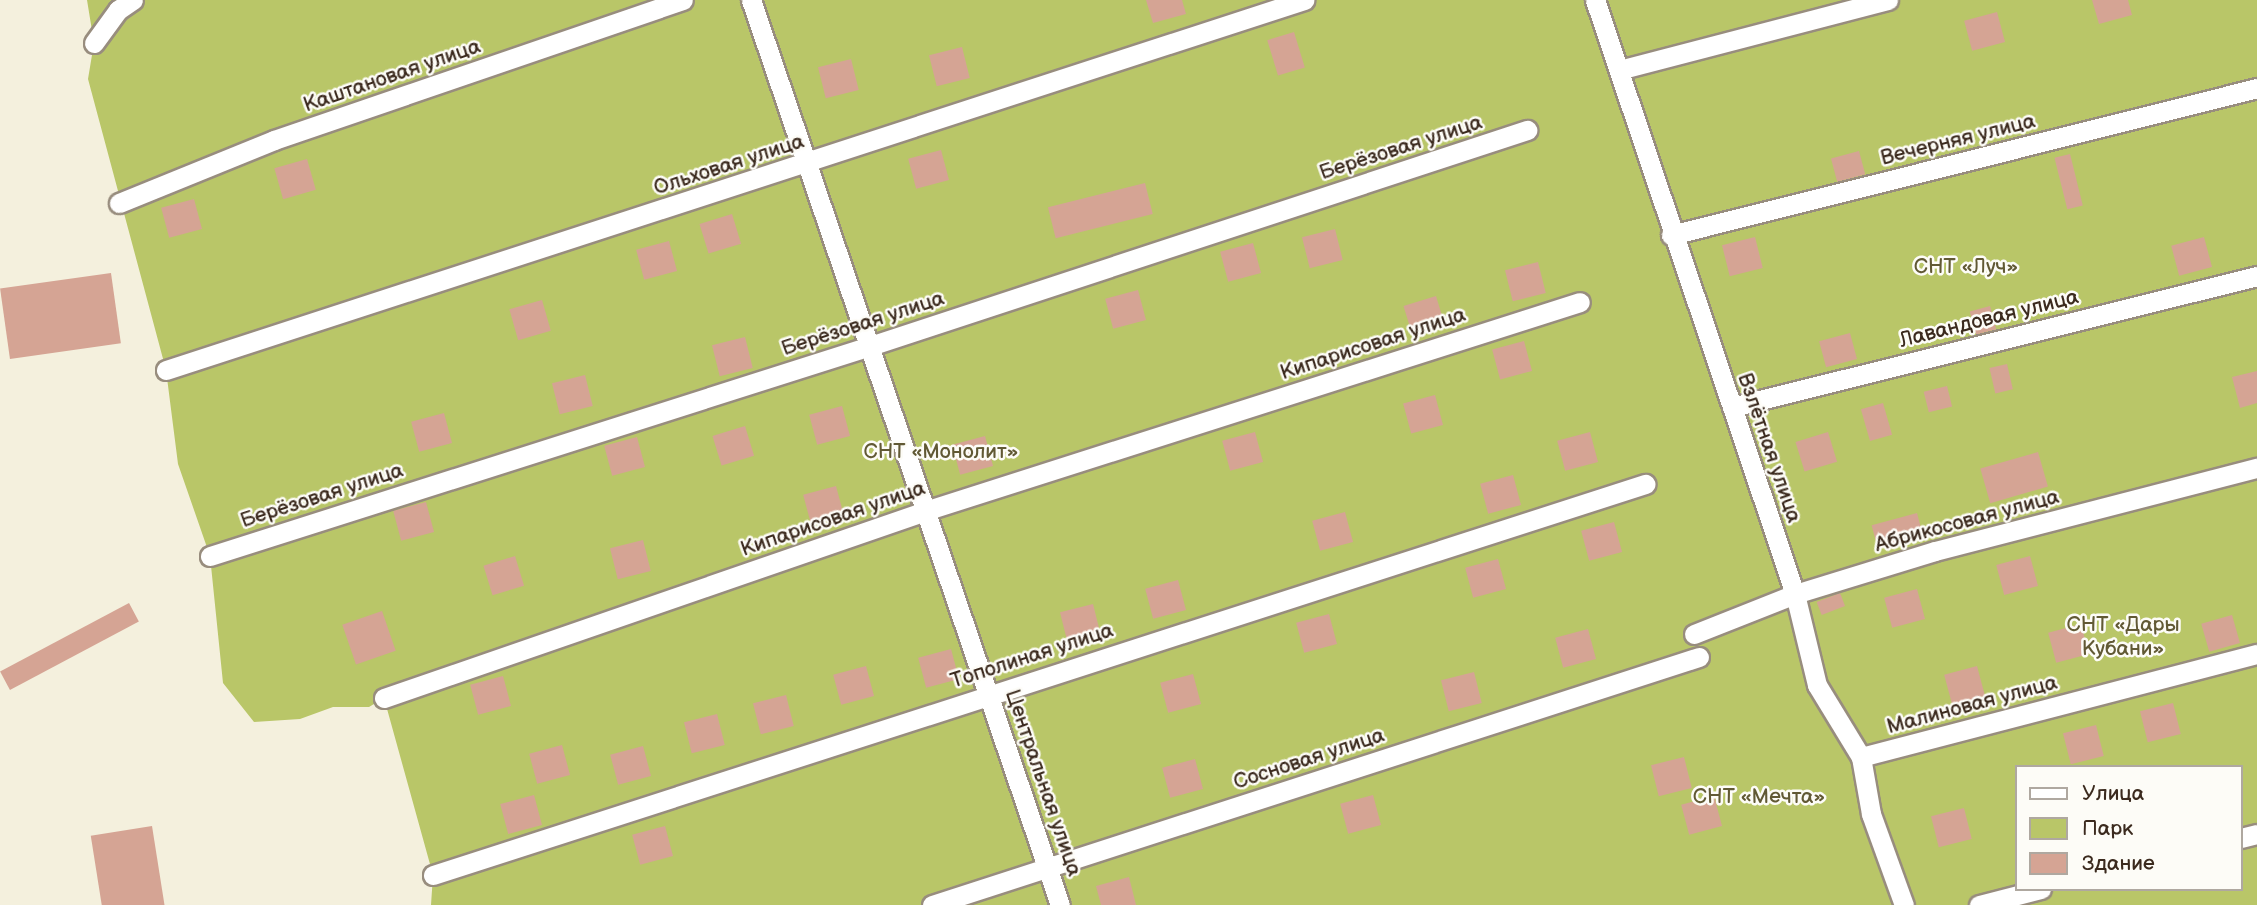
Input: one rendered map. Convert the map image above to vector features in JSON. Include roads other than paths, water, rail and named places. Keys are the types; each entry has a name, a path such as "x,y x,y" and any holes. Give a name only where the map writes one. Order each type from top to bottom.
{"street":[{"path":"94,43 118,10 133,0"},
{"name":"Каштановая улица","path":"120,203 274,140 683,0"},
{"name":"Центральная улица","path":"751,0 928,510 1060,905"},
{"name":"Ольховая улица","path":"166,370 1304,0"},
{"name":"Взлётная улица","path":"1595,0 1671,235 1795,594 1817,685 1861,757 1871,814 1904,905"},
{"path":"1619,69 1888,0"},
{"name":"Вечерняя улица","path":"1671,235 2257,88"},
{"name":"Берёзовая улица","path":"210,556 870,346 1527,130"},
{"name":"Лавандовая улица","path":"1732,407 2257,276"},
{"name":"Кипарисовая улица","path":"384,698 928,510 1580,302"},
{"name":"Абрикосовая улица","path":"1694,634 1795,594 1935,551 2257,468"},
{"name":"Тополиная улица","path":"433,875 989,693 1645,484"},
{"name":"Малиновая улица","path":"1861,757 2257,654"},
{"name":"Сосновая улица","path":"932,905 1699,657"},
{"path":"1979,905 2033,891"}],"park label":[{"name":"СНТ «Луч»","path":"1966,267"},
{"name":"СНТ «Монолит»","path":"941,452"},
{"name":"СНТ «Дары Кубани»","path":"2123,637"},
{"name":"СНТ «Мечта»","path":"1759,797"}]}
